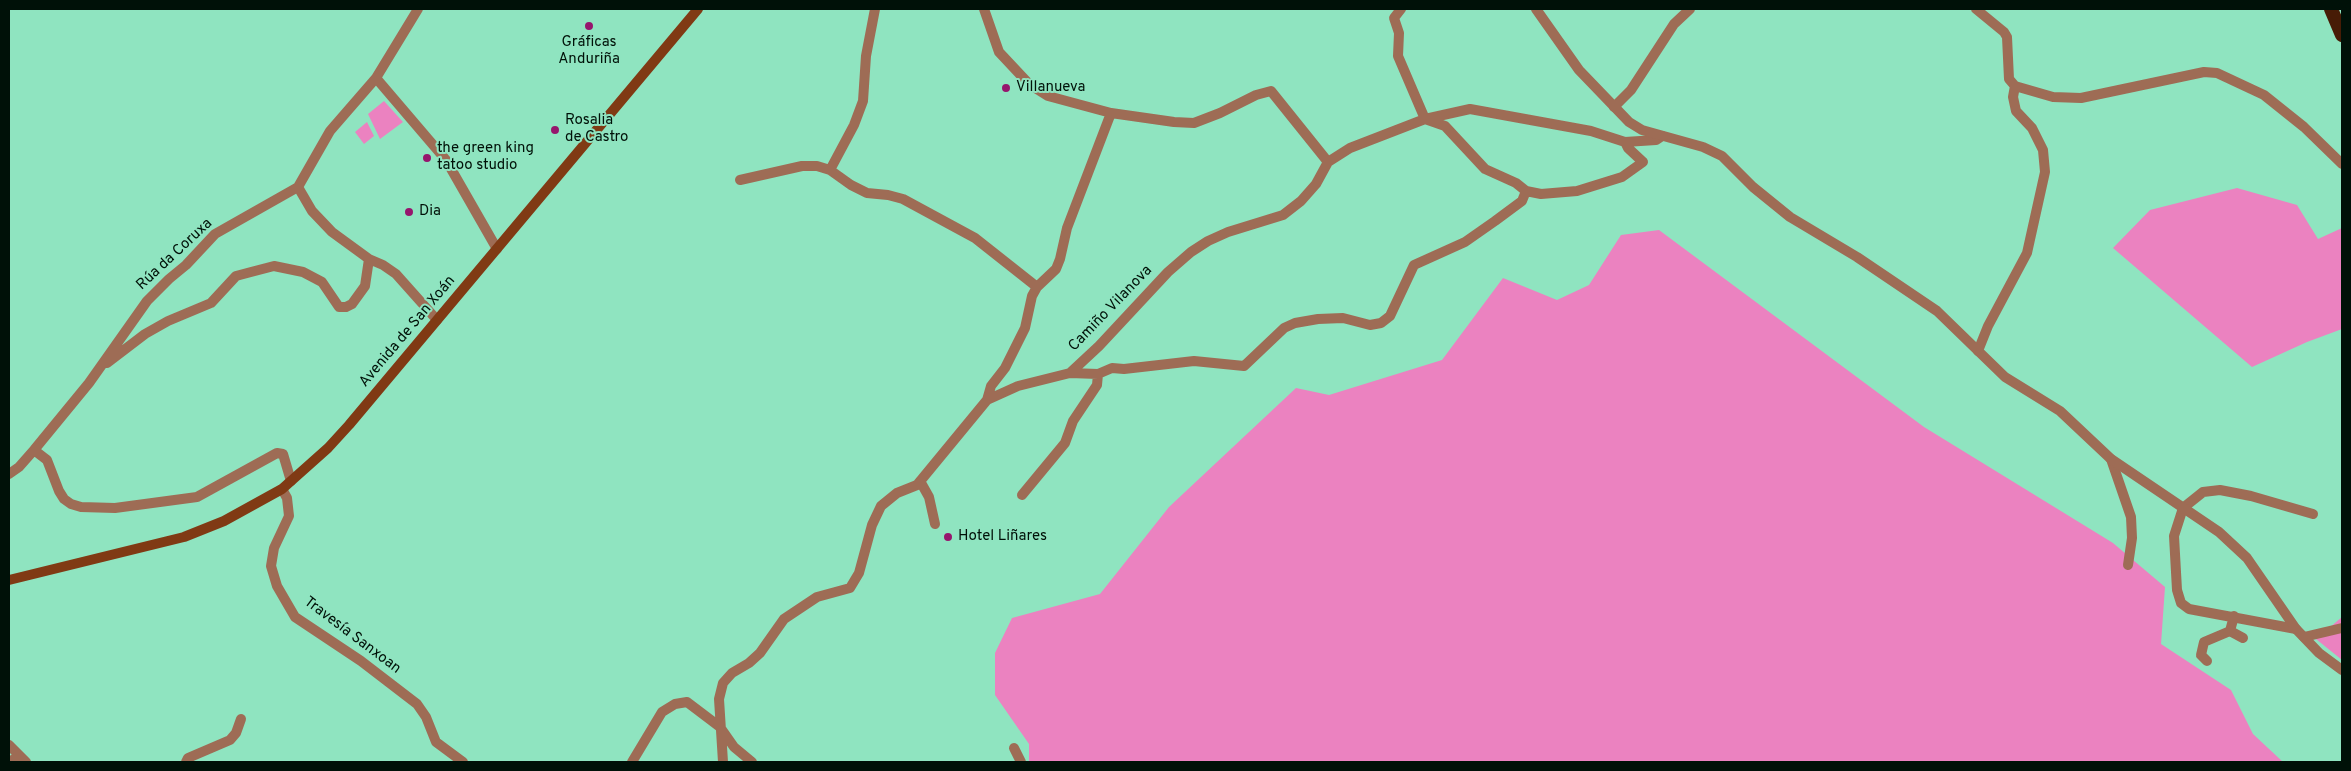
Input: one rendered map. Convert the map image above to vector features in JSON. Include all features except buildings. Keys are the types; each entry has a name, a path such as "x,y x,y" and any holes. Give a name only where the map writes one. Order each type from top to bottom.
{"highway":[{"path":"2332,9 2342,35"}],"main road":[{"name":"Avenida de San Xoán","path":"9,580 184,537 224,521 282,489 328,448 349,425 698,9"}],"street":[{"path":"418,9 376,78 330,131 298,187 312,211 332,232 369,259 383,265 396,274 437,320"},
{"path":"830,170 854,125 863,101 866,56 876,9"},
{"path":"984,9 999,52 1029,84 1048,96 1111,113 1174,122 1194,122 1220,113 1256,95 1271,91 1328,162 1350,148 1425,119 1470,109 1591,131 1625,142 1656,140 1662,136"},
{"path":"1401,9 1394,18 1399,33 1398,56 1425,119 1445,126 1485,169 1508,179 1526,191 1559,194 1577,191 1622,177 1643,162 1628,148 1625,142"},
{"path":"1536,9 1579,70 1629,122 1642,130 1703,147 1722,156 1753,187 1790,217 1857,257 1937,310 2005,377 2060,410 2111,459 2219,532 2247,558 2296,629 2319,653 2342,670"},
{"path":"1614,107 1631,90 1674,24 1690,9"},
{"path":"1976,9 2004,32 2007,37 2009,79 2014,86 2016,110 2032,128 2044,150 2045,172 2027,253 1988,326 1978,351"},
{"path":"2014,86 2053,97 2080,98 2204,72 2217,73 2264,94 2304,127 2342,164"},
{"path":"376,78 446,160 497,250"},
{"path":"987,400 991,386 1005,368 1025,328 1028,308 1037,287 1056,269 1067,228 1111,113"},
{"name":"Camiño Vilanova","path":"920,481 987,400 1018,386 1070,374 1099,346 1168,272 1191,252 1208,240 1283,214 1301,201 1316,184 1328,162"},
{"path":"740,180 802,166 818,166 830,170 851,185 867,193 903,199 975,238 1037,287"},
{"name":"Rúa da Coruxa","path":"9,474 19,467 34,450 97,372 147,301 186,265 215,234 298,187"},
{"path":"1070,374 1098,374 1112,368 1124,370 1194,361 1244,366 1284,328 1295,323 1318,319 1344,318 1370,325 1381,323 1390,316 1414,265 1464,242 1496,221 1522,201 1526,191"},
{"path":"97,372 145,334 168,321 211,303 236,276 274,266 303,272 322,282 339,307 352,304 365,286 369,259"},
{"path":"1022,495 1065,442 1073,421 1097,385 1098,374"},
{"path":"34,450 47,460 64,499 71,504 81,507 115,508 197,497 277,453 283,454 291,481"},
{"path":"2111,459 2131,517 2132,538 2128,565"},
{"path":"723,762 718,699 723,683 732,673 749,663 760,653 784,619 817,597 850,588 860,573 872,525 881,506 898,493 920,481 928,497 935,524"},
{"name":"Travesía Sanxoan","path":"282,489 287,498 289,516 274,548 271,566 285,602 295,617 362,661 417,704 426,717 436,742 463,762"},
{"path":"2296,629 2189,609 2182,602 2177,590 2174,536 2184,508 2203,492 2220,490 2251,496 2312,514"},
{"path":"2230,631 2234,616"},
{"path":"2304,637 2342,628"},
{"path":"2230,631 2243,638"},
{"path":"2207,661 2201,655 2204,642 2230,631"},
{"path":"632,762 662,712 675,704 687,702 720,727 734,747 752,762"},
{"path":"186,762 188,758 230,740 236,733 241,719"},
{"path":"9,745 23,759"},
{"path":"1014,748 1021,762"},
{"path":"9,762 23,759"}],"shaded area":[{"path":"384,101 403,122 380,139 368,114"},
{"path":"367,122 374,136 364,144 355,132"},
{"path":"2237,188 2297,205 2318,239 2342,228 2342,329 2307,342 2252,367 2113,248 2150,210"},
{"path":"1659,230 1924,427 2113,543 2165,587 2161,644 2231,690 2253,734 2283,762 1029,762 1029,744 995,695 995,653 1012,618 1100,594 1169,507 1296,388 1329,395 1442,360 1503,278 1557,300 1589,285 1621,235"},
{"path":"2342,617 2342,660 2316,639"}],"place":[{"name":"Gráficas Anduriña","path":"589,26"},
{"name":"Villanueva","path":"1006,88"},
{"name":"Rosalia de Castro","path":"555,130"},
{"name":"the green king tatoo studio","path":"427,158"},
{"name":"Dia","path":"409,212"},
{"name":"Hotel Liñares","path":"948,537"}]}
